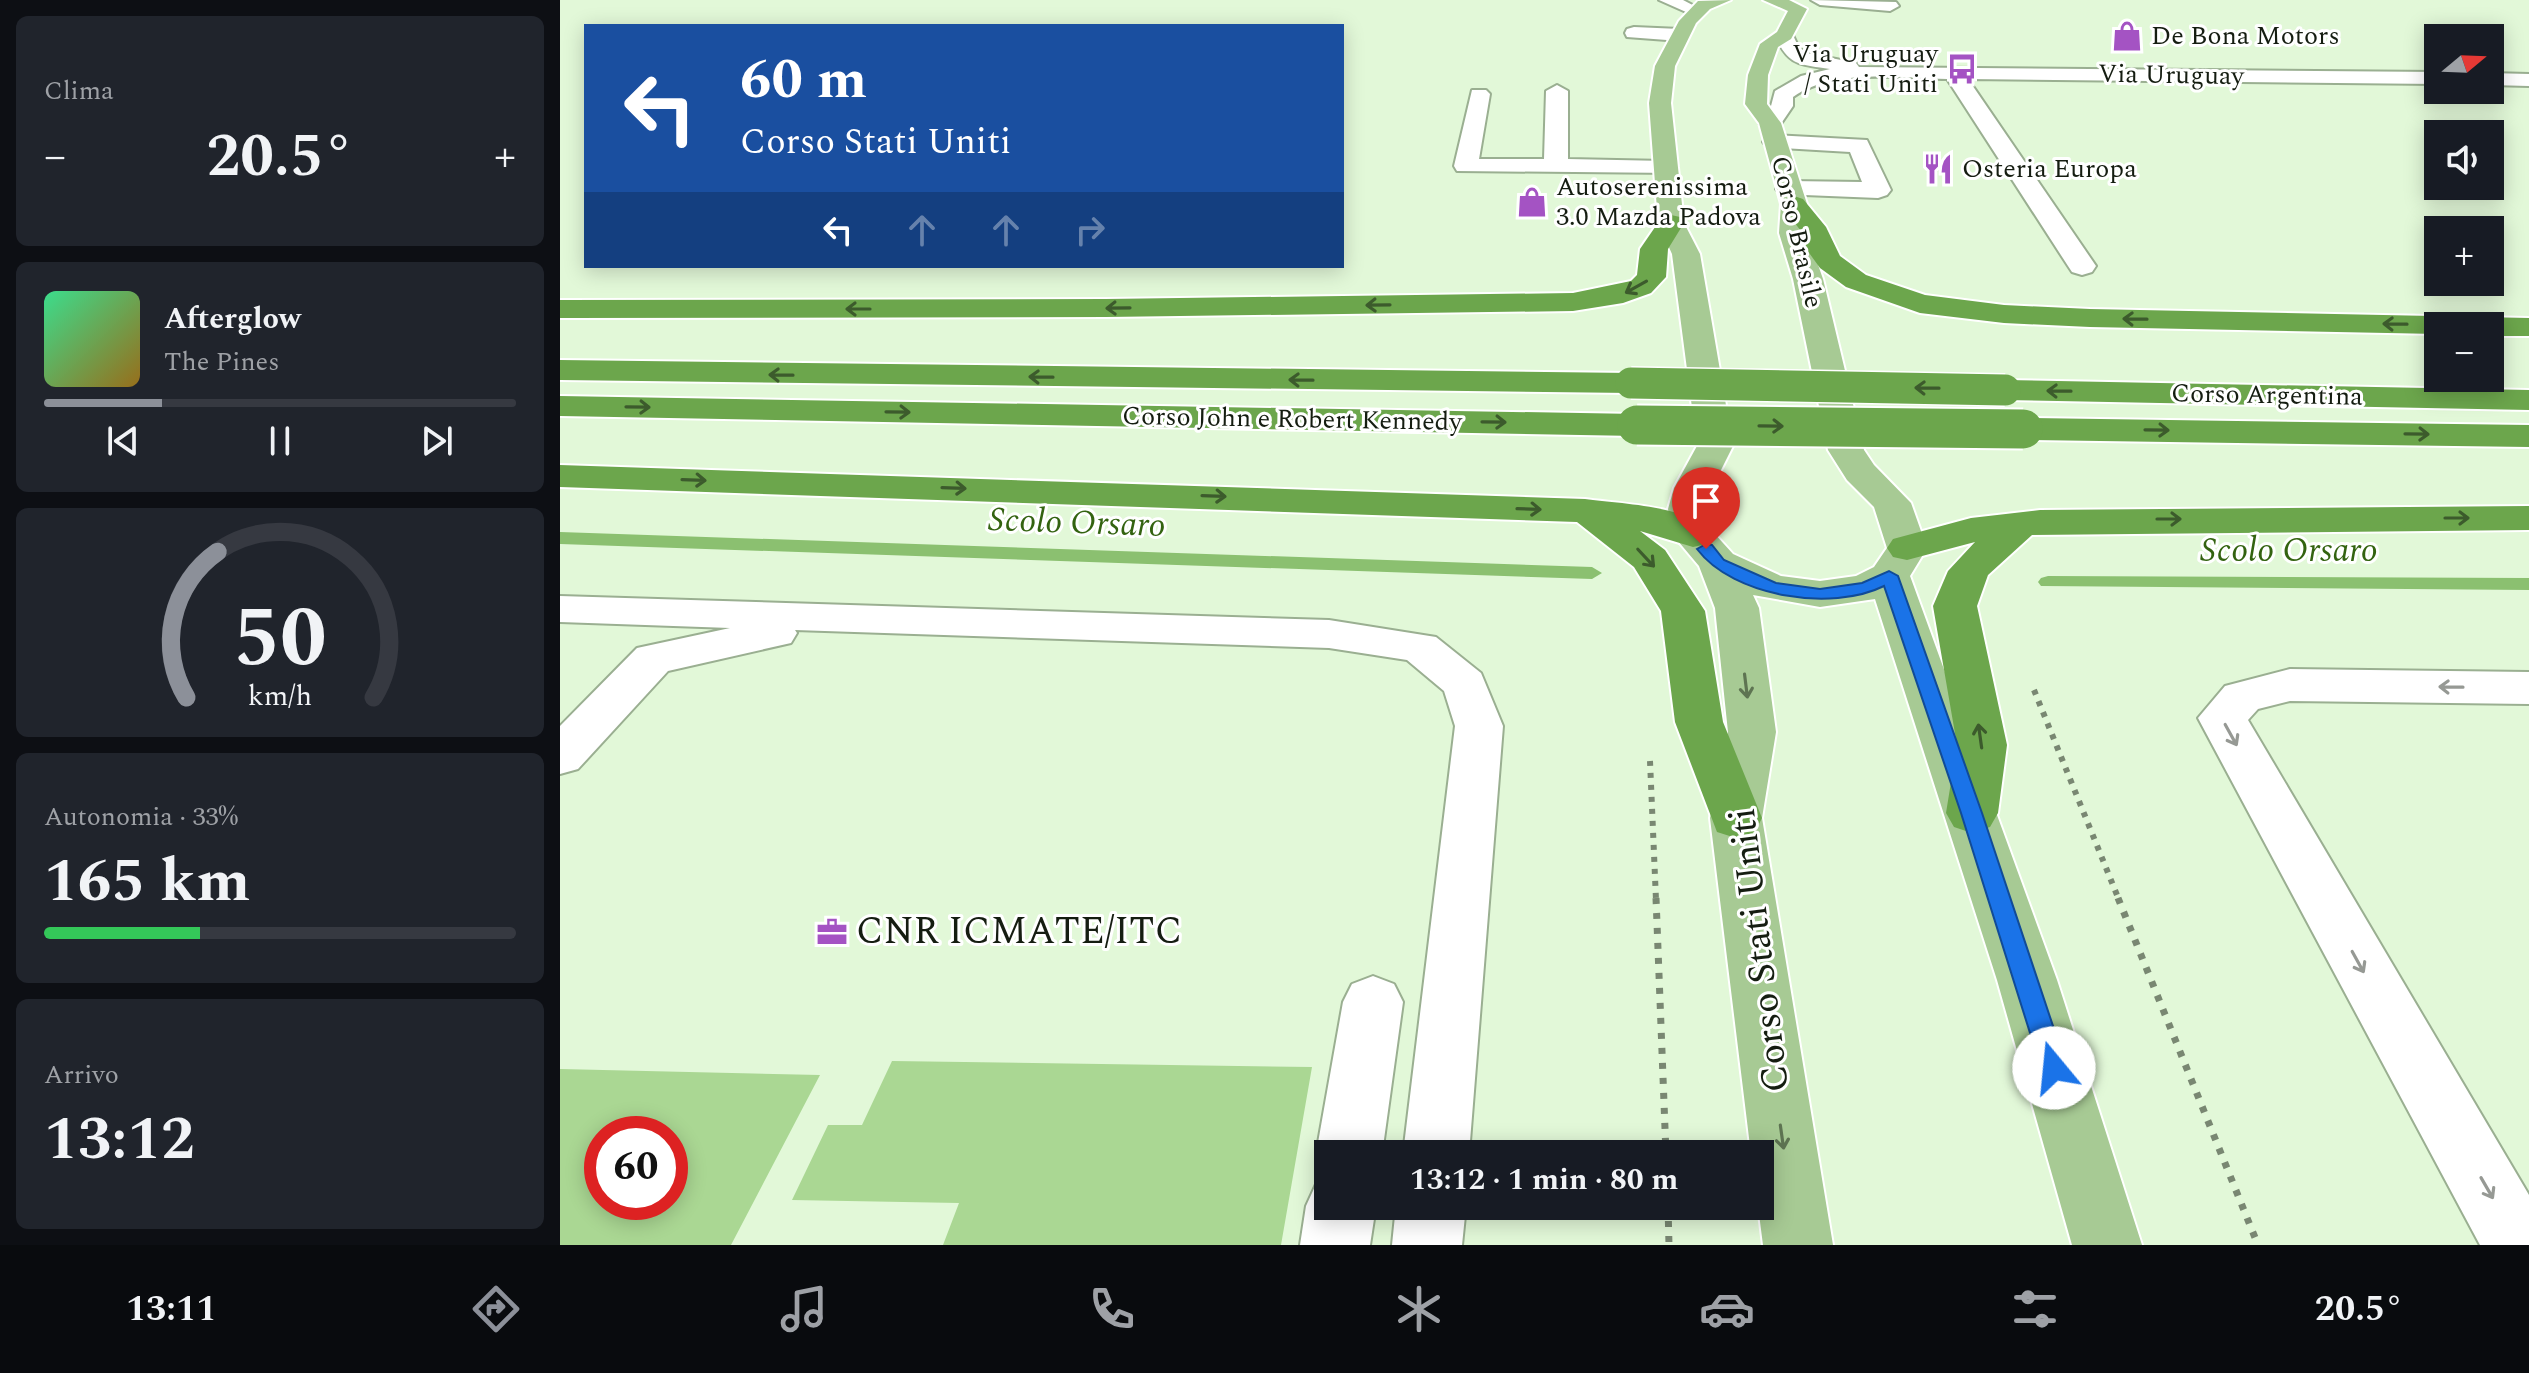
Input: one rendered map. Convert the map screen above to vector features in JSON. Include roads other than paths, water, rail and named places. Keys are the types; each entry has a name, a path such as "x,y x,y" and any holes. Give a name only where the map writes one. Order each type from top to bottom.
{"highway":[{"path":"1792,197 1816,233 1821,250 1830,262 1856,281 1920,304 2004,314 2090,318 2529,327"},
{"path":"560,309 1091,308 1573,302 1623,294 1641,287 1651,277 1654,249 1671,223"},
{"name":"Corso John e Robert Kennedy","path":"560,370 2005,390"},
{"name":"Corso Argentina","path":"2005,390 2529,400"},
{"name":"Corso John e Robert Kennedy","path":"560,406 2023,429"},
{"name":"Corso Argentina","path":"2023,429 2529,436"},
{"path":"560,476 1585,511 1664,522 1706,549"},
{"path":"1585,511 1608,524 1650,559 1683,611 1699,722 1736,818"},
{"path":"1898,562 1948,535 2022,523 2529,518"},
{"path":"1972,813 1982,745 1955,606 1969,571 2022,523"}],"main road":[{"path":"1671,223 1660,103 1665,66 1695,11 1722,0"},
{"name":"Corso Brasile","path":"1780,2 1798,9 1784,35 1769,44 1758,75 1756,104 1773,132 1792,197 1793,233 1808,279 1846,450 1860,472 1892,503 1898,562"},
{"name":"Corso Stati Uniti","path":"1671,223 1686,254 1715,446 1693,488 1688,509 1737,608 1752,732 1736,818 1798,1245"},
{"path":"1706,549 1772,588 1820,594 1866,588 1898,562 1972,813 2027,980 2107,1245"}],"street":[{"path":"1668,0 1695,11"},
{"path":"1780,2 1812,0"},
{"path":"1820,0 1890,6"},
{"path":"1634,33 1680,35"},
{"name":"Via Uruguay","path":"1784,35 1791,51 1817,63 1903,72"},
{"name":"Via Uruguay","path":"1773,132 1782,106 1782,95 1802,82 1843,75 1903,72 2424,86"},
{"path":"1954,73 2082,266"},
{"path":"2504,79 2529,80"},
{"path":"1556,166 1557,91"},
{"path":"1479,94 1466,166 1666,168"},
{"path":"1773,132 1859,145 1878,190 1792,197"},
{"path":"560,609 1329,634 1420,647 1465,684 1479,726 1437,1140"},
{"path":"560,756 653,659 844,618"},
{"path":"2519,1245 2222,718 2242,697 2290,685 2529,688"},
{"path":"1351,1140 1373,1002"},
{"path":"1335,1245 1339,1220"},
{"path":"1427,1245 1430,1220"}],"waterway":[{"name":"Scolo Orsaro","path":"560,538 1592,573"},
{"name":"Scolo Orsaro","path":"2048,582 2529,584"}],"place":[{"name":"De Bona Motors","path":"2127,36"},
{"name":"Via Uruguay / Stati Uniti","path":"1962,69"},
{"name":"Osteria Europa","path":"1938,169"},
{"name":"Autoserenissima 3.0 Mazda Padova","path":"1532,202"},
{"name":"CNR ICMATE/ITC","path":"832,932"}]}
